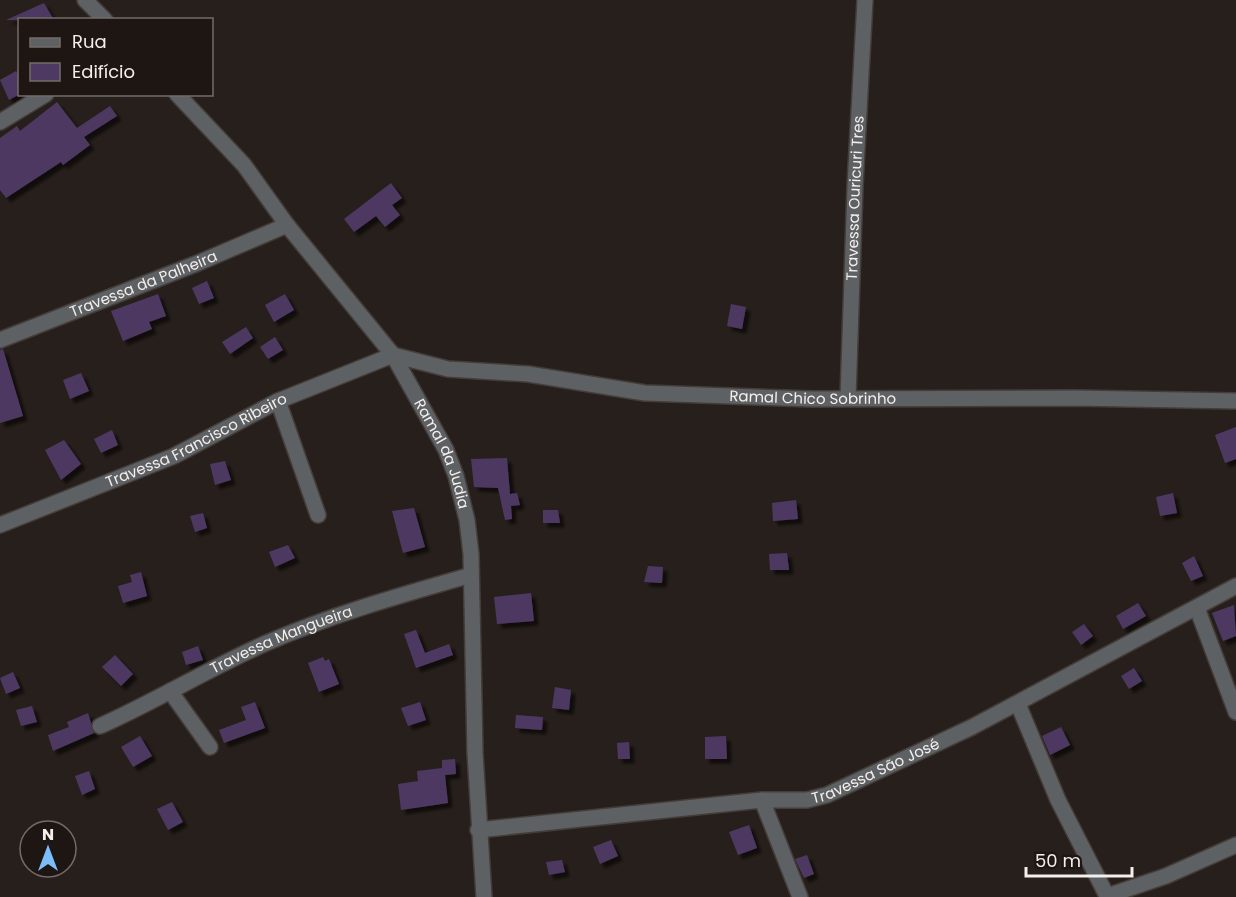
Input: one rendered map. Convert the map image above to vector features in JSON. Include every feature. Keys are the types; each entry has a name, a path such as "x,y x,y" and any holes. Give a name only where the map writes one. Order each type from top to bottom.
{"street":[{"path":"85,0 103,18"},
{"name":"Travessa Ouricuri Tres","path":"848,398 855,186 865,0"},
{"path":"0,122 43,96"},
{"name":"Ramal da Judia","path":"179,96 244,165 287,225 393,355 446,450 456,476 467,520 471,575 478,830 484,897"},
{"name":"Travessa da Palheira","path":"0,340 198,263 287,225"},
{"name":"Ramal Chico Sobrinho","path":"393,355 448,369 528,374 645,393 848,398 1236,401"},
{"name":"Travessa Francisco Ribeiro","path":"0,525 174,456 278,402 393,355"},
{"path":"278,402 318,515"},
{"name":"Travessa Mangueira","path":"100,726 146,706 236,657 316,623 471,575"},
{"name":"Travessa São José","path":"478,830 762,800 807,800 827,795 908,759 1018,704 1236,586"},
{"path":"1197,608 1236,712"},
{"path":"170,691 210,747"},
{"path":"1018,704 1058,800 1107,896 1117,895 1158,879 1236,845"},
{"path":"762,800 800,897"}],"building":[{"path":"44,3 53,18 18,18 18,20 6,20"},
{"path":"16,71 18,95 9,100 0,80"},
{"path":"57,102 77,128 110,106 117,116 84,137 90,145 63,165 61,162 6,198 0,190 0,138 17,126 20,131"},
{"path":"391,183 402,198 392,205 400,215 385,227 376,216 354,232 344,219"},
{"path":"207,281 214,298 199,304 192,288"},
{"path":"158,294 166,316 149,322 152,329 123,341 111,311"},
{"path":"285,294 294,310 274,322 265,305"},
{"path":"731,304 746,307 742,329 727,326"},
{"path":"246,327 253,338 230,354 222,342"},
{"path":"275,337 283,350 268,359 260,347"},
{"path":"3,349 23,416 0,423 0,350"},
{"path":"81,373 89,391 70,399 63,380"},
{"path":"1236,427 1236,459 1225,463 1215,435"},
{"path":"112,430 118,445 101,453 94,439"},
{"path":"64,440 81,464 61,480 45,450"},
{"path":"507,458 510,494 517,493 520,505 511,506 512,519 505,520 498,488 474,487 471,459"},
{"path":"225,461 231,480 215,485 210,464"},
{"path":"1173,493 1177,513 1160,516 1156,497"},
{"path":"796,500 798,519 773,521 772,503"},
{"path":"414,508 425,547 403,553 392,511"},
{"path":"543,510 558,510 560,523 543,523"},
{"path":"203,513 207,528 195,532 190,516"},
{"path":"288,545 295,558 275,567 269,552"},
{"path":"787,553 789,570 770,570 769,554"},
{"path":"1194,556 1203,576 1191,581 1182,563"},
{"path":"648,566 663,567 662,583 644,582"},
{"path":"141,572 147,596 123,603 118,586 132,582 130,575"},
{"path":"531,593 534,621 497,624 494,597"},
{"path":"1138,603 1146,616 1123,629 1116,616"},
{"path":"1234,605 1236,636 1223,641 1212,613"},
{"path":"1084,624 1093,636 1081,645 1072,632"},
{"path":"416,630 425,653 449,644 453,655 416,668 404,634"},
{"path":"198,646 203,660 186,665 182,652"},
{"path":"115,655 133,674 121,686 102,667"},
{"path":"323,657 325,661 329,659 339,684 319,692 308,663"},
{"path":"1134,668 1142,681 1129,689 1121,676"},
{"path":"13,672 20,688 6,694 0,678"},
{"path":"555,687 571,690 569,710 552,708"},
{"path":"255,702 265,728 224,743 219,730 246,720 241,707"},
{"path":"420,702 426,720 408,726 401,708"},
{"path":"32,706 37,722 21,726 16,710"},
{"path":"88,713 94,733 53,751 48,735 69,727 67,722"},
{"path":"516,715 543,717 542,730 515,728"},
{"path":"1061,727 1070,745 1050,755 1042,736"},
{"path":"140,736 152,756 133,767 121,747"},
{"path":"726,736 727,759 705,759 705,737"},
{"path":"629,742 630,759 618,759 617,743"},
{"path":"455,759 456,774 445,775 448,803 401,810 398,784 418,781 417,771 442,768 442,760"},
{"path":"89,771 95,789 82,795 75,776"},
{"path":"172,802 183,822 168,830 157,809"},
{"path":"749,825 757,848 738,855 729,832"},
{"path":"611,840 618,856 600,864 593,847"},
{"path":"807,855 814,874 804,878 795,859"},
{"path":"562,860 565,872 549,875 546,862"}]}
